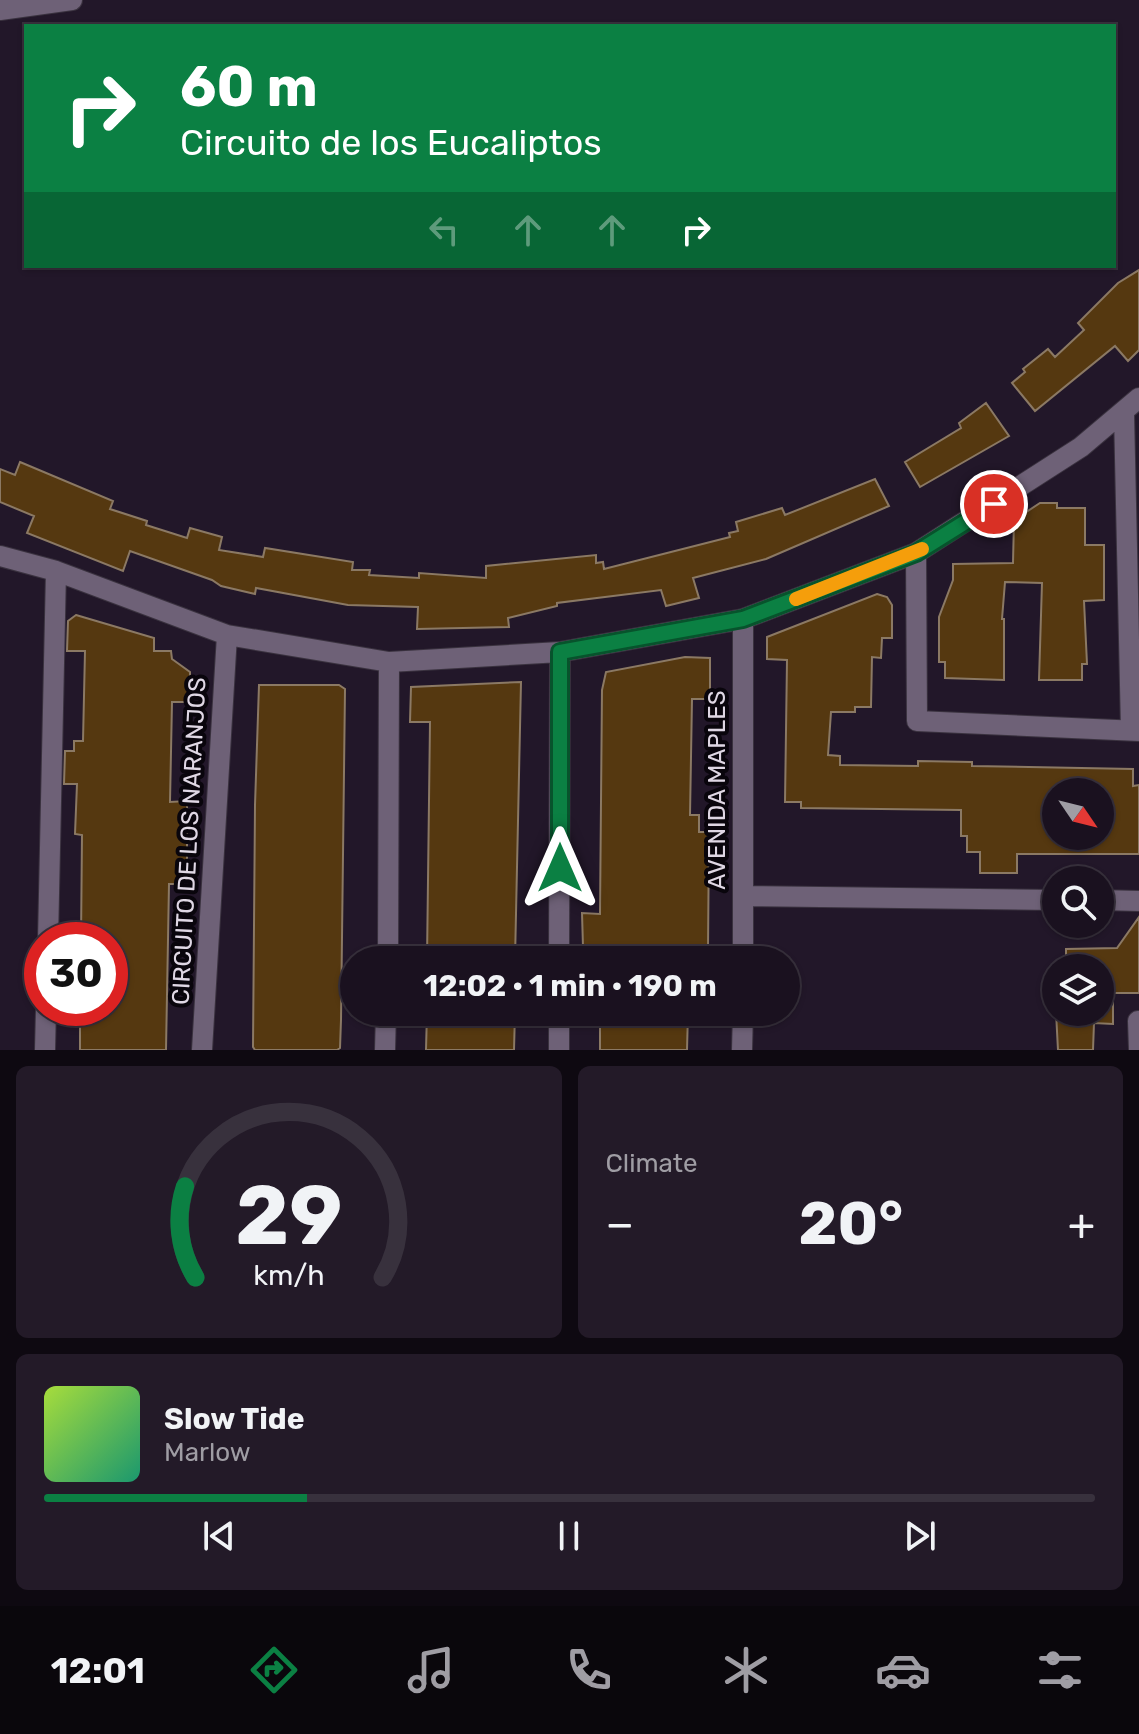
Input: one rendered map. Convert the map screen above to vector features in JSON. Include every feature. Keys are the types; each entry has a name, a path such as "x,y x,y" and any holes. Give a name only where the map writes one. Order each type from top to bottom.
{"street":[{"path":"0,10 72,0"},
{"path":"0,556 56,571 227,635 389,662 560,652 743,619 916,553 1081,447 1139,398"},
{"path":"916,553 917,721 1135,731 1124,413"},
{"path":"48,922 56,571"},
{"name":"AVENIDA MAPLES","path":"743,619 743,946"},
{"name":"CIRCUITO DE LOS NARANJOS","path":"202,1050 227,635"},
{"path":"559,946 560,652"},
{"path":"388,946 389,662"},
{"path":"744,896 1042,900"},
{"path":"1114,900 1139,901"},
{"path":"1138,1021 1139,1050"},
{"path":"45,1050 46,1026"},
{"path":"385,1050 386,1026"},
{"path":"559,1026 559,1050"},
{"path":"742,1050 743,1026"}],"building":[{"path":"1139,270 1139,350 1128,361 1115,346 1035,411 1012,383 1025,372 1023,369 1048,349 1055,357 1084,330 1078,323 1118,283"},
{"path":"986,403 1009,436 920,487 905,462 961,428 959,423"},
{"path":"20,462 113,501 110,509 147,521 146,525 187,538 190,528 222,537 219,550 263,557 265,548 353,562 352,570 370,570 369,575 419,578 419,573 486,578 486,566 596,555 596,563 603,562 604,569 730,537 729,533 738,531 736,522 782,508 785,515 875,479 889,506 766,559 693,578 699,598 666,606 661,590 557,603 557,606 508,618 509,627 417,629 418,607 348,605 256,588 255,594 221,586 130,551 123,571 27,533 34,516 0,502 0,469 15,475"},
{"path":"1040,503 1057,503 1057,508 1085,508 1085,545 1104,545 1104,600 1084,601 1087,664 1082,664 1082,680 1039,680 1042,583 1005,582 1002,619 1004,680 945,678 945,662 939,662 939,617 953,580 953,564 1013,563 1014,520"},
{"path":"877,594 887,597 892,605 892,638 882,638 881,658 872,657 871,707 855,707 855,712 831,712 828,755 840,756 840,765 918,766 918,761 972,762 972,766 1133,769 1133,786 1139,785 1139,854 1017,854 1017,873 980,873 980,852 967,852 967,836 961,836 961,810 801,808 801,802 785,802 787,660 767,659 767,637"},
{"path":"76,615 154,638 154,651 171,651 172,659 190,672 190,702 172,702 170,802 187,801 187,867 178,868 178,884 169,884 166,1050 80,1050 80,1026 128,1026 128,922 81,922 82,835 75,834 77,784 64,784 65,751 74,751 74,741 83,741 85,651 67,651 68,621"},
{"path":"685,657 710,658 710,699 692,699 690,815 699,815 699,832 709,832 708,946 583,946 582,913 600,914 602,690 606,672"},
{"path":"521,682 515,946 427,946 430,722 410,722 411,687"},
{"path":"259,685 339,685 345,689 341,1026 340,1048 337,1050 255,1050 253,1047"},
{"path":"1139,917 1139,993 1114,993 1114,954 1066,954 1066,949 1117,948"},
{"path":"427,1026 515,1026 514,1050 426,1050"},
{"path":"600,1026 688,1026 687,1050 600,1050"},
{"path":"1057,1026 1094,1026 1093,1050 1058,1050"}],"slow traffic":[{"path":"796,599 922,549"}],"route":[{"path":"560,868 560,652 743,619 916,553 994,504"}]}
